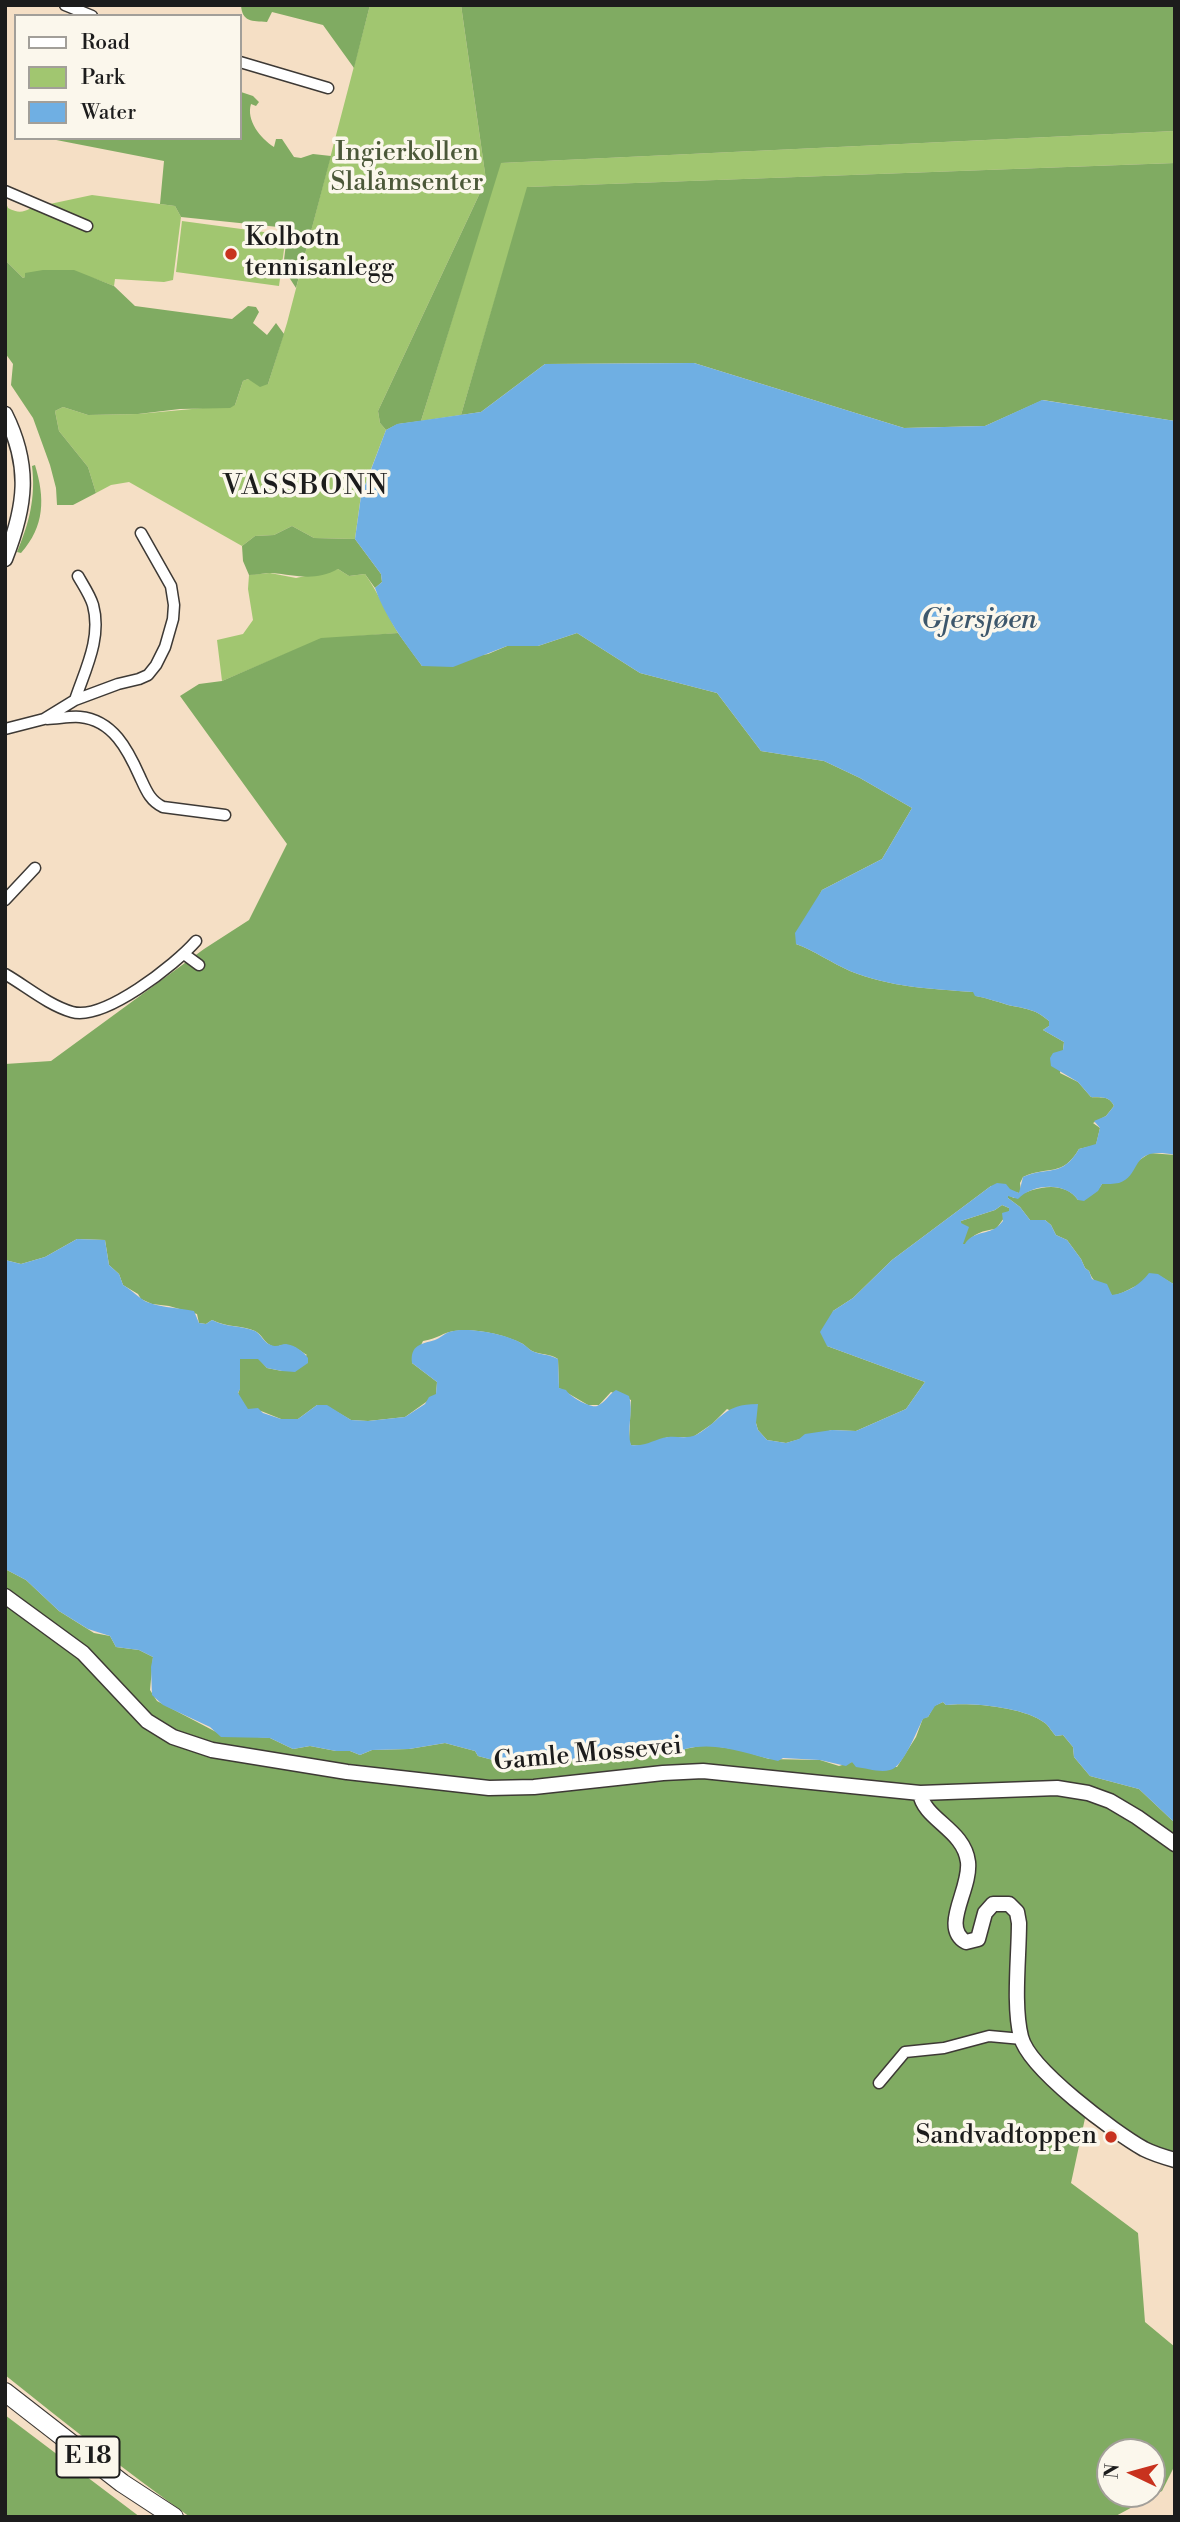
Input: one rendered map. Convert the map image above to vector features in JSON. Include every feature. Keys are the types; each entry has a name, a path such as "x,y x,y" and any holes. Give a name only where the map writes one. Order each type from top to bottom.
{"highway":[{"name":"E 18","path":"5,2392 122,2483 174,2517"},
{"name":"E 18","path":"5,2404 72,2457 158,2517"}],"main road":[{"path":"5,414 19,446 24,488 20,520 5,559"},
{"name":"Gamle Mossevei","path":"5,1596 82,1653 147,1721 173,1737 212,1750 347,1772 489,1788 534,1787 703,1771 920,1793 1047,1788 1078,1791 1110,1801 1175,1844"},
{"path":"920,1793 926,1808 960,1842 967,1857 968,1881 955,1921 958,1937 966,1942 978,1939 985,1913 993,1904 1009,1904 1017,1912 1019,2015 1022,2039 1032,2057 1087,2109 1145,2149 1175,2160"}],"street":[{"path":"65,5 87,14"},
{"path":"242,63 328,88"},
{"path":"5,191 87,226"},
{"path":"44,719 75,700 148,675 156,665 165,647 173,619 171,586 141,533"},
{"path":"75,700 91,657 95,634 92,603 78,576"},
{"path":"5,729 44,719 83,718 102,724 121,741 148,795 156,803 163,807 225,815"},
{"path":"5,900 35,868"},
{"path":"5,974 58,1006 82,1013 110,1006 184,954 196,941"},
{"path":"184,954 198,965"},
{"path":"879,2083 905,2052 944,2048 989,2036 1022,2039"}],"green space":[{"path":"241,5 370,5 354,68 323,25 272,12 267,22 252,21 243,15"},
{"name":"Ingierkollen Slalåmsenter","path":"370,5 461,5 486,180 378,411 380,423 386,430 361,495 355,539 314,538 292,526 274,535 255,536 242,546 129,482 111,485 96,493 88,467 59,431 55,411 63,407 88,415 138,414 235,405 243,381 248,379 268,384 287,323"},
{"path":"461,5 1175,5 1175,131 501,163 421,421 398,424 386,430 380,423 378,411 486,180"},
{"path":"242,92 253,96 259,102 256,106 251,104 252,122 259,134 274,147 276,139 282,139 294,157 313,154 331,156 296,288 283,268 288,228 181,217 175,206 160,204 164,161 56,140 242,140"},
{"path":"1175,131 1175,163 528,187 461,415 421,421 500,163"},
{"path":"1175,163 1175,421 1043,400 985,426 904,428 694,363 545,364 481,412 461,415 527,187"},
{"path":"92,195 175,206 181,217 173,280 164,282 115,279 114,286 80,274 61,271 25,274 23,278 5,260 5,201 8,208 20,212"},
{"name":"Kolbotn tennisanlegg","path":"182,221 286,235 279,286 176,272"},
{"path":"5,260 23,278 25,273 43,270 74,270 114,286 135,306 232,319 248,306 256,307 259,312 253,323 267,335 276,323 284,334 268,384 260,387 248,379 243,381 235,405 230,408 88,415 63,407 55,411 59,431 88,467 96,493 73,505 57,505 50,465 33,418 11,385 13,364 5,353"},
{"path":"35,465 41,511 35,532 21,553 17,552 31,510 32,466"},
{"path":"292,526 314,538 355,539 381,574 382,582 375,588 365,574 349,576 338,569 313,577 272,573 249,575 243,561 242,546 255,536 274,535"},
{"path":"338,569 349,576 365,574 398,633 321,639 222,681 217,640 243,634 253,620 248,589 249,575 270,573 296,578"},
{"path":"398,633 422,666 488,654 507,646 538,646 577,633 640,673 717,693 761,751 824,761 912,808 882,859 822,890 796,944 850,971 880,981 974,992 976,996 1039,1014 1049,1021 1049,1026 1043,1030 1064,1042 1060,1073 1078,1082 1091,1097 1112,1102 1114,1106 1106,1116 1093,1123 1100,1128 1096,1145 1079,1149 1067,1164 1023,1177 1019,1193 991,1186 892,1260 853,1298 833,1311 827,1346 925,1382 906,1409 856,1431 832,1430 786,1443 767,1440 758,1430 756,1423 727,1409 693,1437 668,1437 643,1446 631,1445 631,1400 611,1392 599,1405 588,1405 559,1388 558,1359 532,1351 507,1337 462,1330 423,1341 412,1363 437,1382 436,1395 405,1417 351,1420 327,1406 317,1405 298,1419 281,1419 247,1409 238,1394 240,1359 259,1359 267,1368 282,1371 307,1355 292,1346 272,1346 250,1329 212,1320 206,1324 199,1323 197,1314 141,1299 138,1294 123,1285 119,1274 109,1265 105,1240 77,1239 45,1257 21,1264 5,1260 5,1064 51,1061 204,949 249,920 287,844 180,696 199,684 222,681 321,638"},
{"path":"1150,1153 1175,1155 1175,1285 1158,1275 1112,1295 1093,1279 1067,1240 1056,1235 1051,1225 1045,1220 1030,1220 1020,1207 1008,1198 1008,1195 1014,1198 1039,1188 1057,1187 1072,1193 1078,1200 1082,1199 1094,1193 1102,1184 1131,1173 1135,1163"},
{"path":"1002,1205 1009,1208 1009,1211 996,1229 979,1233 965,1245 962,1244 961,1221 995,1210"},
{"path":"5,1569 26,1580 59,1611 94,1633 110,1636 116,1647 139,1650 153,1657 150,1690 157,1701 220,1734 270,1738 293,1749 310,1746 350,1751 360,1755 372,1750 409,1749 445,1743 475,1751 478,1756 523,1768 539,1762 641,1756 652,1749 681,1757 685,1749 700,1746 740,1750 769,1759 820,1760 839,1766 852,1762 897,1767 916,1737 923,1718 928,1717 934,1706 943,1702 946,1705 983,1705 1011,1709 1045,1723 1056,1736 1063,1735 1073,1747 1074,1757 1090,1776 1139,1789 1175,1823 1175,2160 1087,2109 1071,2183 1138,2233 1145,2322 1175,2347 1175,2465 1166,2483 1166,2438 1096,2438 1096,2508 1131,2508 1114,2517 190,2517 5,2375"},
{"path":"5,2415 140,2517 5,2517"}],"water":[{"name":"Gjersjøen","path":"694,363 904,428 985,426 1042,400 1175,421 1175,1155 1160,1153 1143,1157 1126,1179 1119,1183 1102,1184 1098,1191 1084,1201 1057,1187 1031,1190 1018,1199 1008,1198 1020,1207 1030,1220 1045,1220 1051,1225 1056,1235 1067,1240 1092,1279 1107,1284 1112,1295 1133,1287 1149,1273 1158,1274 1175,1285 1175,1823 1139,1789 1090,1776 1074,1757 1073,1747 1063,1735 1056,1736 1045,1723 1011,1709 983,1705 946,1705 943,1702 935,1706 928,1717 923,1719 900,1763 886,1771 856,1767 852,1762 846,1766 820,1760 783,1758 778,1761 732,1749 709,1747 685,1749 681,1757 652,1749 641,1756 539,1762 523,1768 478,1756 475,1751 445,1743 409,1749 372,1750 360,1755 350,1751 310,1746 293,1749 270,1738 221,1737 210,1727 163,1705 152,1695 153,1657 139,1650 116,1647 110,1636 88,1629 59,1611 26,1580 5,1569 5,1260 21,1264 45,1257 77,1239 105,1240 109,1265 119,1274 123,1285 146,1302 194,1311 199,1323 206,1324 212,1320 250,1329 273,1346 286,1344 296,1347 308,1358 308,1363 295,1372 267,1368 258,1359 240,1359 238,1393 248,1409 258,1408 263,1413 281,1419 298,1419 317,1405 327,1405 351,1420 405,1417 436,1394 437,1382 412,1363 415,1349 449,1332 466,1330 508,1337 532,1351 558,1359 559,1388 585,1404 597,1406 616,1390 629,1396 631,1445 641,1445 668,1437 693,1436 730,1410 758,1404 758,1430 767,1440 786,1443 805,1434 832,1430 856,1431 906,1409 925,1382 827,1346 820,1332 833,1311 853,1298 892,1260 991,1186 997,1183 1006,1184 1019,1193 1023,1177 1060,1168 1073,1158 1079,1149 1096,1144 1100,1128 1094,1121 1106,1116 1114,1106 1107,1099 1091,1097 1078,1082 1051,1066 1050,1058 1053,1053 1063,1050 1064,1042 1043,1030 1049,1026 1049,1021 1039,1014 975,996 973,992 880,981 850,971 796,944 795,933 822,890 882,859 912,808 824,761 761,751 717,693 640,673 577,633 538,646 507,646 453,667 422,666 384,609 375,588 382,582 381,574 355,539 361,496 386,430 397,424 481,412 545,364","holes":["1002,1205 1009,1208 1009,1211 1002,1213 1003,1221 997,1227 974,1236 963,1244 969,1227 961,1221 995,1210"]}],"place":[{"name":"Kolbotn tennisanlegg","path":"231,254"},
{"name":"Sandvadtoppen","path":"1111,2137"}],"district":[{"name":"VASSBONN","path":"306,487"}]}
